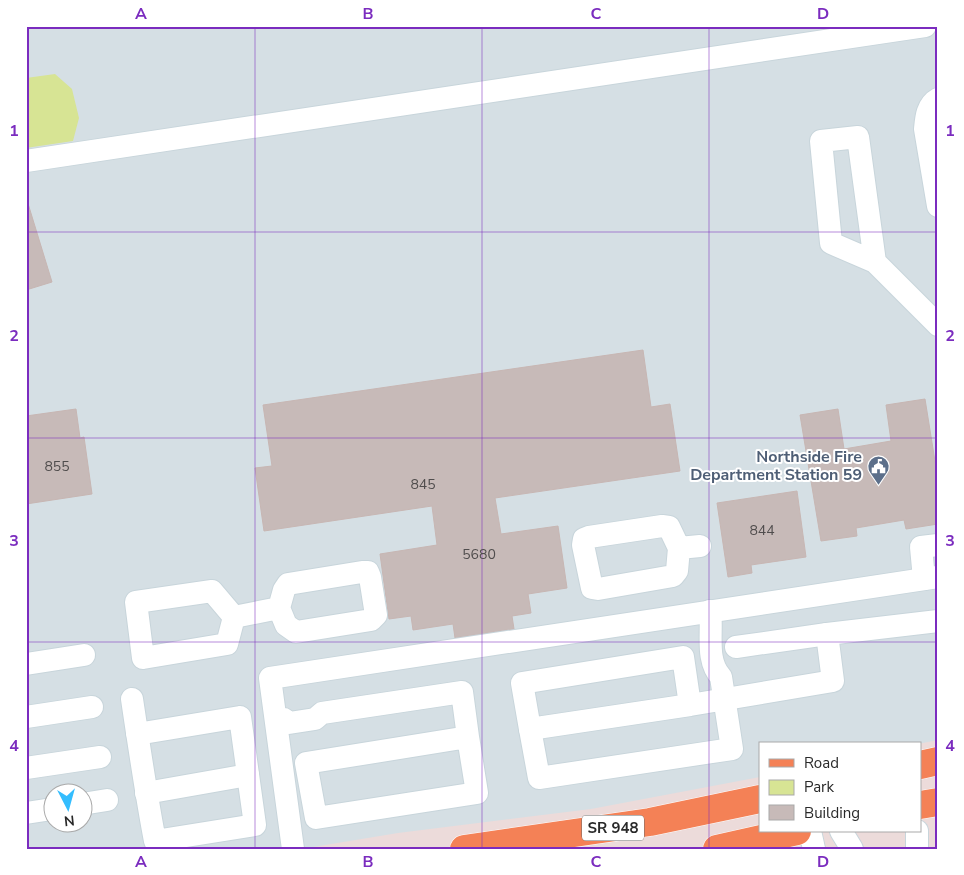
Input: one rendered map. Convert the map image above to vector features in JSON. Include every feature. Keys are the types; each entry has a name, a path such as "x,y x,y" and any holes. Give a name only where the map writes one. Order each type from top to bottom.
{"main road":[{"path":"922,765 938,762"},
{"name":"SR 948","path":"464,849 650,822 759,799"},
{"path":"922,805 938,802"},
{"path":"717,849 793,832"}],"lane":[{"path":"26,162 925,26"},
{"path":"938,99 932,102 926,130 938,206"},
{"path":"875,262 858,137 821,141 831,243 875,262 938,326"},
{"path":"293,849 280,719 270,678 711,619 931,578 921,547 938,545"},
{"path":"234,617 279,608"},
{"path":"690,705 683,657 522,683 539,778 732,749 721,678 715,671 709,634 711,619"},
{"path":"736,648 827,634 938,621"},
{"path":"530,729 724,700 833,681 827,634"},
{"path":"26,664 84,655"},
{"path":"280,719 288,713 313,709 322,713 462,692 477,793 316,818 306,763 468,738"},
{"path":"132,699 137,734 146,793 155,841 255,825 240,717 137,734"},
{"path":"26,717 92,707"},
{"path":"26,768 100,757"},
{"path":"146,793 248,774"},
{"path":"92,802 106,800"},
{"path":"26,813 42,811"},
{"path":"810,832 814,849"},
{"path":"842,832 852,849"},
{"path":"917,832 918,849"}],"shaded area":[{"path":"26,26 938,26 938,740 922,743 759,742 759,777 591,809 398,833 301,849 26,849"}],"green space":[{"path":"55,74 72,89 79,118 73,141 26,148 26,78"}],"building":[{"path":"26,197 52,282 26,290"},
{"path":"643,350 651,407 670,404 680,471 495,498 501,534 558,526 567,588 528,594 531,613 512,616 514,629 455,638 453,624 413,630 411,616 389,619 380,554 437,545 432,506 264,531 255,468 272,466 263,405"},
{"path":"925,399 938,480 938,524 906,529 904,520 856,528 857,536 821,541 800,415 838,409 844,449 891,441 886,405"},
{"path":"76,409 80,438 84,437 92,494 26,504 26,416"},
{"path":"797,491 806,557 751,565 752,573 728,577 717,503"}],"place":[{"name":"Northside Fire Department Station 59","path":"878,485"}]}
